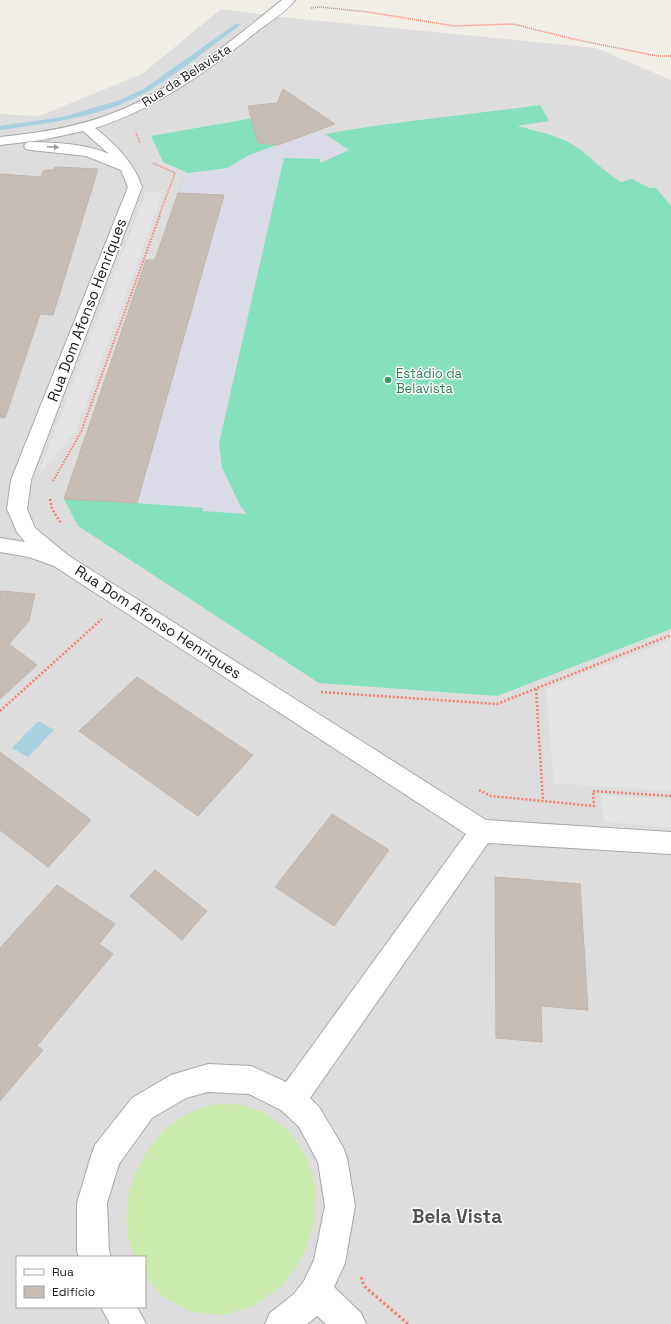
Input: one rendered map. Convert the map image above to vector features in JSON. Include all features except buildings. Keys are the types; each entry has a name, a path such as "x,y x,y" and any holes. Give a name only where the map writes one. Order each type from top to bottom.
{"street":[{"name":"Rua da Belavista","path":"0,141 26,138 85,126 140,106 162,94 234,44 289,0"},
{"path":"112,148 114,132 122,120 140,106"},
{"path":"85,126 112,148 131,172 81,142 85,126"},
{"path":"0,144 83,150 100,154"},
{"name":"Rua Dom Afonso Henriques","path":"131,172 135,187 20,480 17,509 27,532 62,561 482,831 671,843"},
{"path":"0,506 20,480"},
{"path":"0,545 31,550 62,561"},
{"path":"291,1100 482,831"},
{"path":"95,1256 93,1251 92,1203 106,1156 142,1108 181,1085 208,1078 251,1080 291,1100 309,1117 332,1158 340,1206 330,1263 315,1292 305,1305 282,1324"},
{"path":"315,1292 350,1324"},
{"path":"118,1308 130,1324"}],"path":[{"path":"305,9 320,7 368,12 454,26 513,24 573,39 657,56 671,56"},
{"path":"132,127 143,147"},
{"path":"50,486 81,432 175,173 149,161"},
{"path":"50,497 50,502 56,516 63,525"},
{"path":"0,711 124,600"},
{"path":"323,695 316,691 497,704 671,635"},
{"path":"536,689 543,801"},
{"path":"478,790 491,796 594,806 593,791 671,796"},
{"path":"360,1274 364,1286 408,1324"}],"shaded area":[{"path":"221,9 281,17 596,48 671,80 671,1324 0,1324 0,114 39,116 142,74"},
{"path":"319,130 349,150 320,163 320,159 284,158 219,443 222,468 241,507 247,514 202,511 203,508 137,503 224,195 178,193 183,178 188,173 227,168 249,155"},
{"path":"146,192 163,193 76,431 38,475"},
{"path":"671,640 671,791 554,783 546,689"},
{"path":"601,795 671,800 671,827 604,822"}],"green space":[{"name":"Estádio da Belavista","path":"540,105 549,121 517,126 547,134 568,142 581,150 609,174 621,182 632,179 650,188 656,188 671,206 671,629 497,696 319,683 78,526 64,499 146,260 155,260 183,178 188,173 163,162 151,136 259,117 335,124 319,130 325,134 352,129"},
{"path":"238,1104 266,1113 289,1131 306,1156 315,1188 314,1222 303,1256 283,1285 255,1305 224,1315 191,1312 162,1296 146,1277 146,1256 135,1256 129,1240 127,1216 129,1195 135,1175 144,1156 155,1140 170,1125 187,1114 207,1106"}],"water":[{"path":"38,721 54,730 28,757 12,748"}],"waterway":[{"path":"0,128 62,119 122,101 147,89 237,25"}],"place":[{"name":"Estádio da Belavista","path":"388,380"}],"district":[{"name":"Bela Vista","path":"457,1216"}]}
